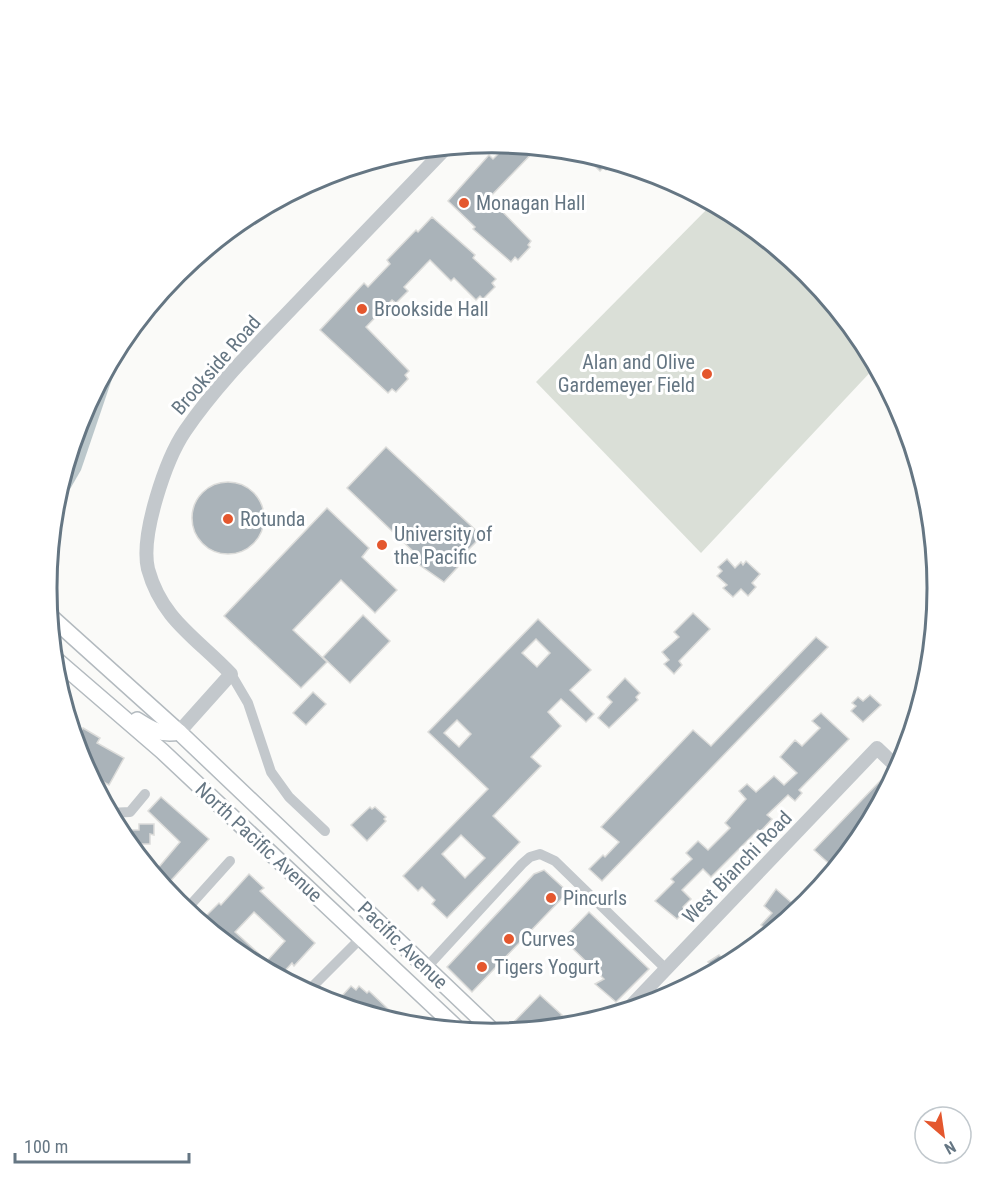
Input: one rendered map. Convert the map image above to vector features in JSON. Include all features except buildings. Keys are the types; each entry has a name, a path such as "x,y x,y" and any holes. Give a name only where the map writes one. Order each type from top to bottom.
{"main road":[{"path":"59,623 179,732"},
{"name":"North Pacific Avenue","path":"64,666 162,751 450,1021"},
{"path":"101,697 152,729 170,734 179,732"},
{"name":"Pacific Avenue","path":"179,732 485,1024"},
{"path":"361,938 373,935 382,936 426,968"}],"street":[{"name":"Brookside Road","path":"325,831 289,797 271,772 248,703 231,674 176,622 165,608 152,580 146,553 146,540 163,479 184,433 210,398 438,157"},
{"path":"179,732 231,674"},
{"name":"West Bianchi Road","path":"637,999 877,748 892,762"},
{"path":"119,813 130,812 146,794"},
{"path":"426,968 530,856 540,854 555,861 666,969"},
{"path":"192,903 230,861"},
{"path":"314,985 361,938"}],"shaded area":[{"name":"Alan and Olive Gardemeyer Field","path":"707,209 734,226 780,261 820,301 838,323 870,372 701,553 536,382"},
{"path":"114,373 81,470 68,493 90,422"}],"place":[{"name":"Monagan Hall","path":"464,203"},
{"name":"Brookside Hall","path":"362,309"},
{"name":"Alan and Olive Gardemeyer Field","path":"707,374"},
{"name":"Rotunda","path":"228,519"},
{"name":"University of the Pacific","path":"382,545"},
{"name":"Pincurls","path":"551,898"},
{"name":"Curves","path":"509,939"},
{"name":"Tigers Yogurt","path":"482,967"}]}
